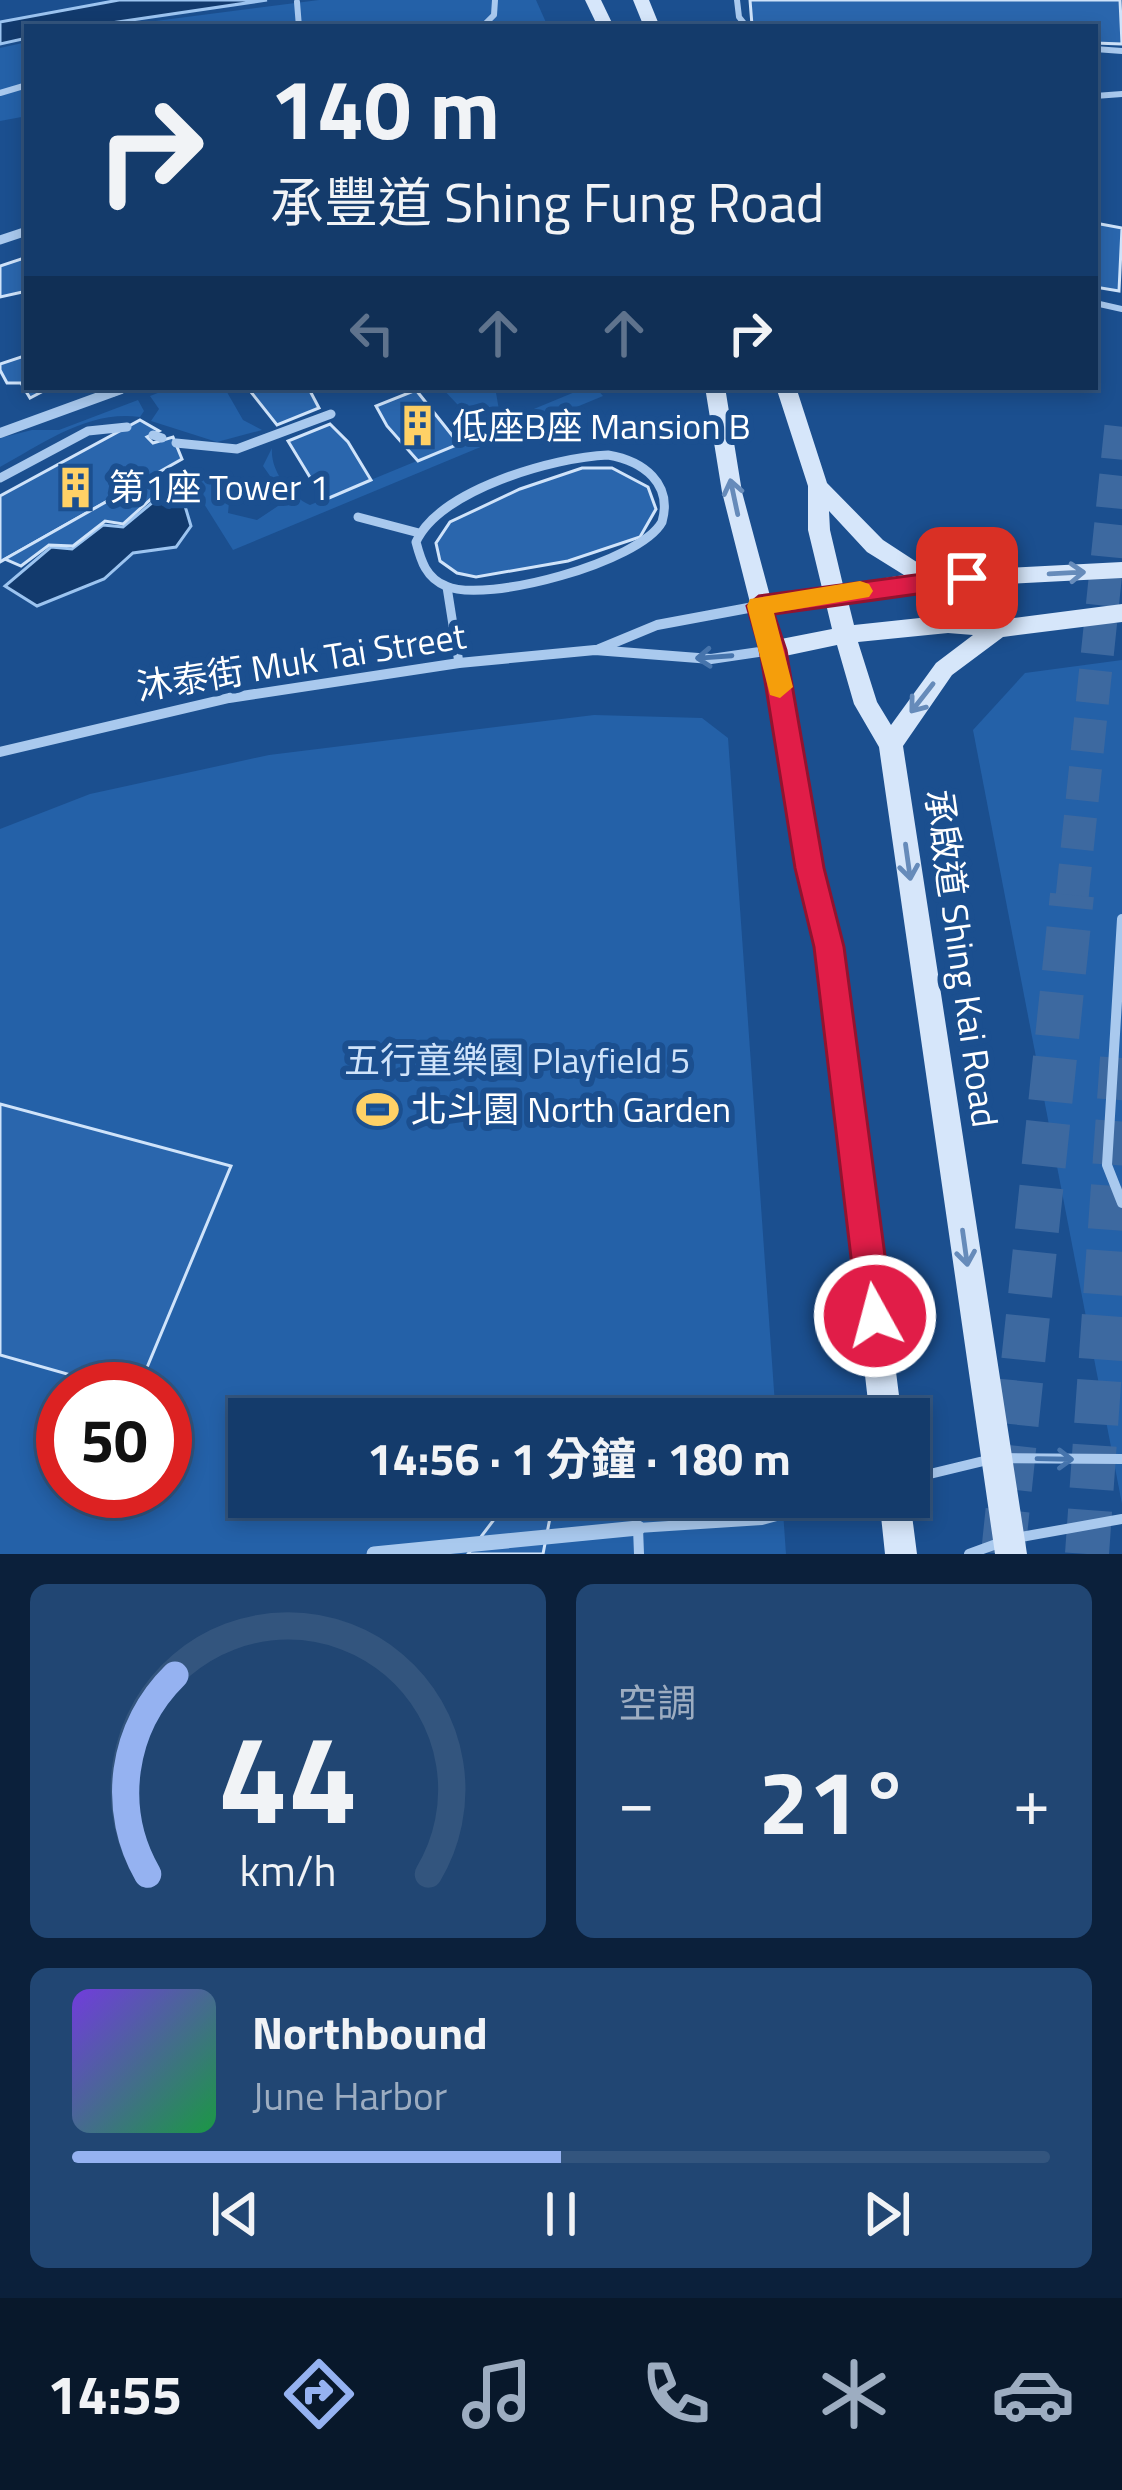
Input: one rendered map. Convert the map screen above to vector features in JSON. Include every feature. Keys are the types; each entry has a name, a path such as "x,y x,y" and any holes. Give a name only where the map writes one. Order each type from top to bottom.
{"main road":[{"path":"715,390 732,492 773,650 809,868 829,947 883,1398"},
{"name":"承啟道 Shing Kai Road","path":"787,390 818,486 819,530 845,635 866,704 891,746 1010,1547"},
{"path":"818,486 874,546 928,580"},
{"path":"759,606 928,580 1122,570"},
{"path":"773,650 845,635 948,624 998,629 1122,613"},
{"path":"891,746 944,669 998,629"},
{"path":"897,1518 901,1554"}],"street":[{"path":"0,434 118,390"},
{"name":"沐泰街 Muk Tai Street","path":"595,650 657,626 759,606"},
{"name":"沐泰街 Muk Tai Street","path":"0,755 229,698 459,663 595,650 711,659 773,650"},
{"path":"374,1554 638,1528"}],"lane":[{"path":"176,443 212,454 234,452 331,414"},
{"path":"0,478 88,431 127,427"},
{"path":"577,455 628,461 649,473 662,490 665,509 659,528 630,552 525,581 465,589 447,586 429,575 418,560 419,533 430,518 452,504 577,455"},
{"path":"358,517 419,533"},
{"path":"447,586 459,663"},
{"path":"1122,919 1107,1165 1122,1203"},
{"path":"930,1474 996,1458 1122,1459"},
{"path":"639,1554 638,1528 769,1518"},
{"path":"969,1554 1122,1520"}],"green space":[{"path":"319,0 536,0 547,24 132,24"},
{"path":"24,43 24,117 0,121 0,48"},
{"path":"165,390 226,390 243,420 262,430 217,442 151,421 159,409 150,396"},
{"path":"444,390 496,390 499,410 512,418 580,390 598,390 603,396 233,550 201,499 190,502 186,494 202,479 212,478 229,502 228,513 257,520 287,500 263,466 272,448 283,482 310,505 475,437 472,420"},
{"path":"138,400 144,411 140,417 84,423 0,467 0,438 32,430 59,430"},
{"path":"1122,660 1122,1504 973,730 1025,673"},
{"name":"北斗園 North Garden","path":"594,715 702,718 728,738 775,1398 228,1398 228,1518 783,1518 786,1554 0,1554 0,829 90,794 269,755"}],"shaded area":[{"path":"119,0 267,0 104,24 24,24 24,39 0,44 0,22"},
{"path":"182,496 191,526 176,547 133,553 104,579 37,606 5,586 51,547 72,549 103,525 123,527 153,502 170,505"}],"building":[{"path":"750,0 1120,0 1122,44 1098,43 1098,24 752,24"},
{"path":"1098,224 1122,228 1119,291 1098,288"},
{"path":"24,258 24,292 0,297 0,266"},
{"path":"24,356 24,388 21,383 7,383 0,364"},
{"path":"249,390 310,390 319,408 277,425"},
{"name":"低座B座 Mansion B","path":"416,390 459,444 418,461 376,406"},
{"name":"第1座 Tower 1","path":"140,420 159,431 147,437 153,443 173,437 182,459 0,562 0,496"},
{"path":"330,424 348,442 371,480 329,498 319,492 288,441"},
{"path":"582,468 612,468 648,487 656,509 640,537 568,561 476,577 457,573 440,561 436,543 450,522 520,489"},
{"path":"150,477 161,490 123,524 105,521 73,546 49,545 21,566 5,559"},
{"path":"0,1104 231,1166 149,1362 36,1365 0,1355"},
{"path":"495,1518 550,1518 543,1554 468,1554"}],"tunnel":[{"path":"1072,898 1122,416"},
{"path":"1003,1554 1072,895"},
{"path":"1087,1554 1122,1058"}],"slow traffic":[{"path":"780,687 759,606 860,591"}],"place":[{"name":"低座B座 Mansion B","path":"418,426"},
{"name":"第1座 Tower 1","path":"75,487"},
{"name":"北斗園 North Garden","path":"377,1109"}],"route":[{"path":"875,1316 829,947 809,868 773,650 759,606 967,578"}],"park label":[{"name":"五行童樂園 Playfield 5","path":"517,1060"}]}
